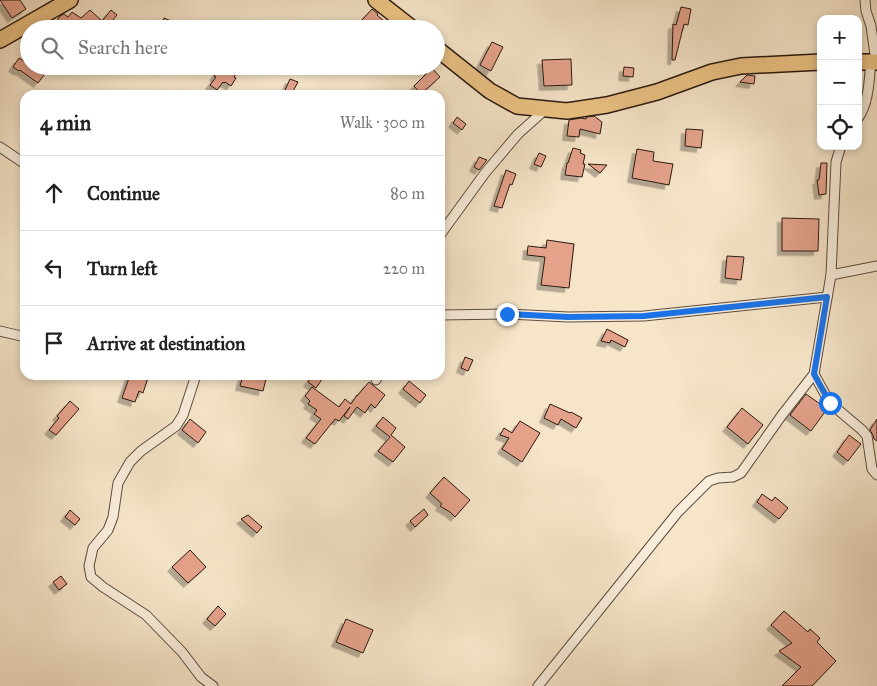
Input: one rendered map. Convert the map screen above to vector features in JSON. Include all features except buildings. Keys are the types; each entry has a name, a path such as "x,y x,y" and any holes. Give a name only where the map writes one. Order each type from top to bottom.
{"main road":[{"path":"35,20 70,0"},
{"path":"376,0 402,20"},
{"path":"0,40 20,29"},
{"path":"445,55 490,92 517,106 567,111 607,105 657,92 712,72 741,66 817,62"}],"street":[{"path":"862,111 868,93 871,62 871,26 865,0"},
{"path":"445,228 485,173 518,134 546,109"},
{"path":"0,147 20,161"},
{"path":"538,686 678,512 709,482 718,478 733,477 741,473 814,374 831,275 836,162 840,150"},
{"path":"831,275 877,266"},
{"path":"445,315 644,316 827,297"},
{"path":"0,331 20,336"},
{"path":"814,374 830,403 867,436 872,469 877,475"},
{"path":"194,380 183,415 176,426 141,451 130,462 118,483 108,530 93,548 89,566 92,577 103,587 146,615 182,652 201,676 213,686"}],"route":[{"path":"507,314 568,317 644,316 827,297 814,374 830,403"}]}
